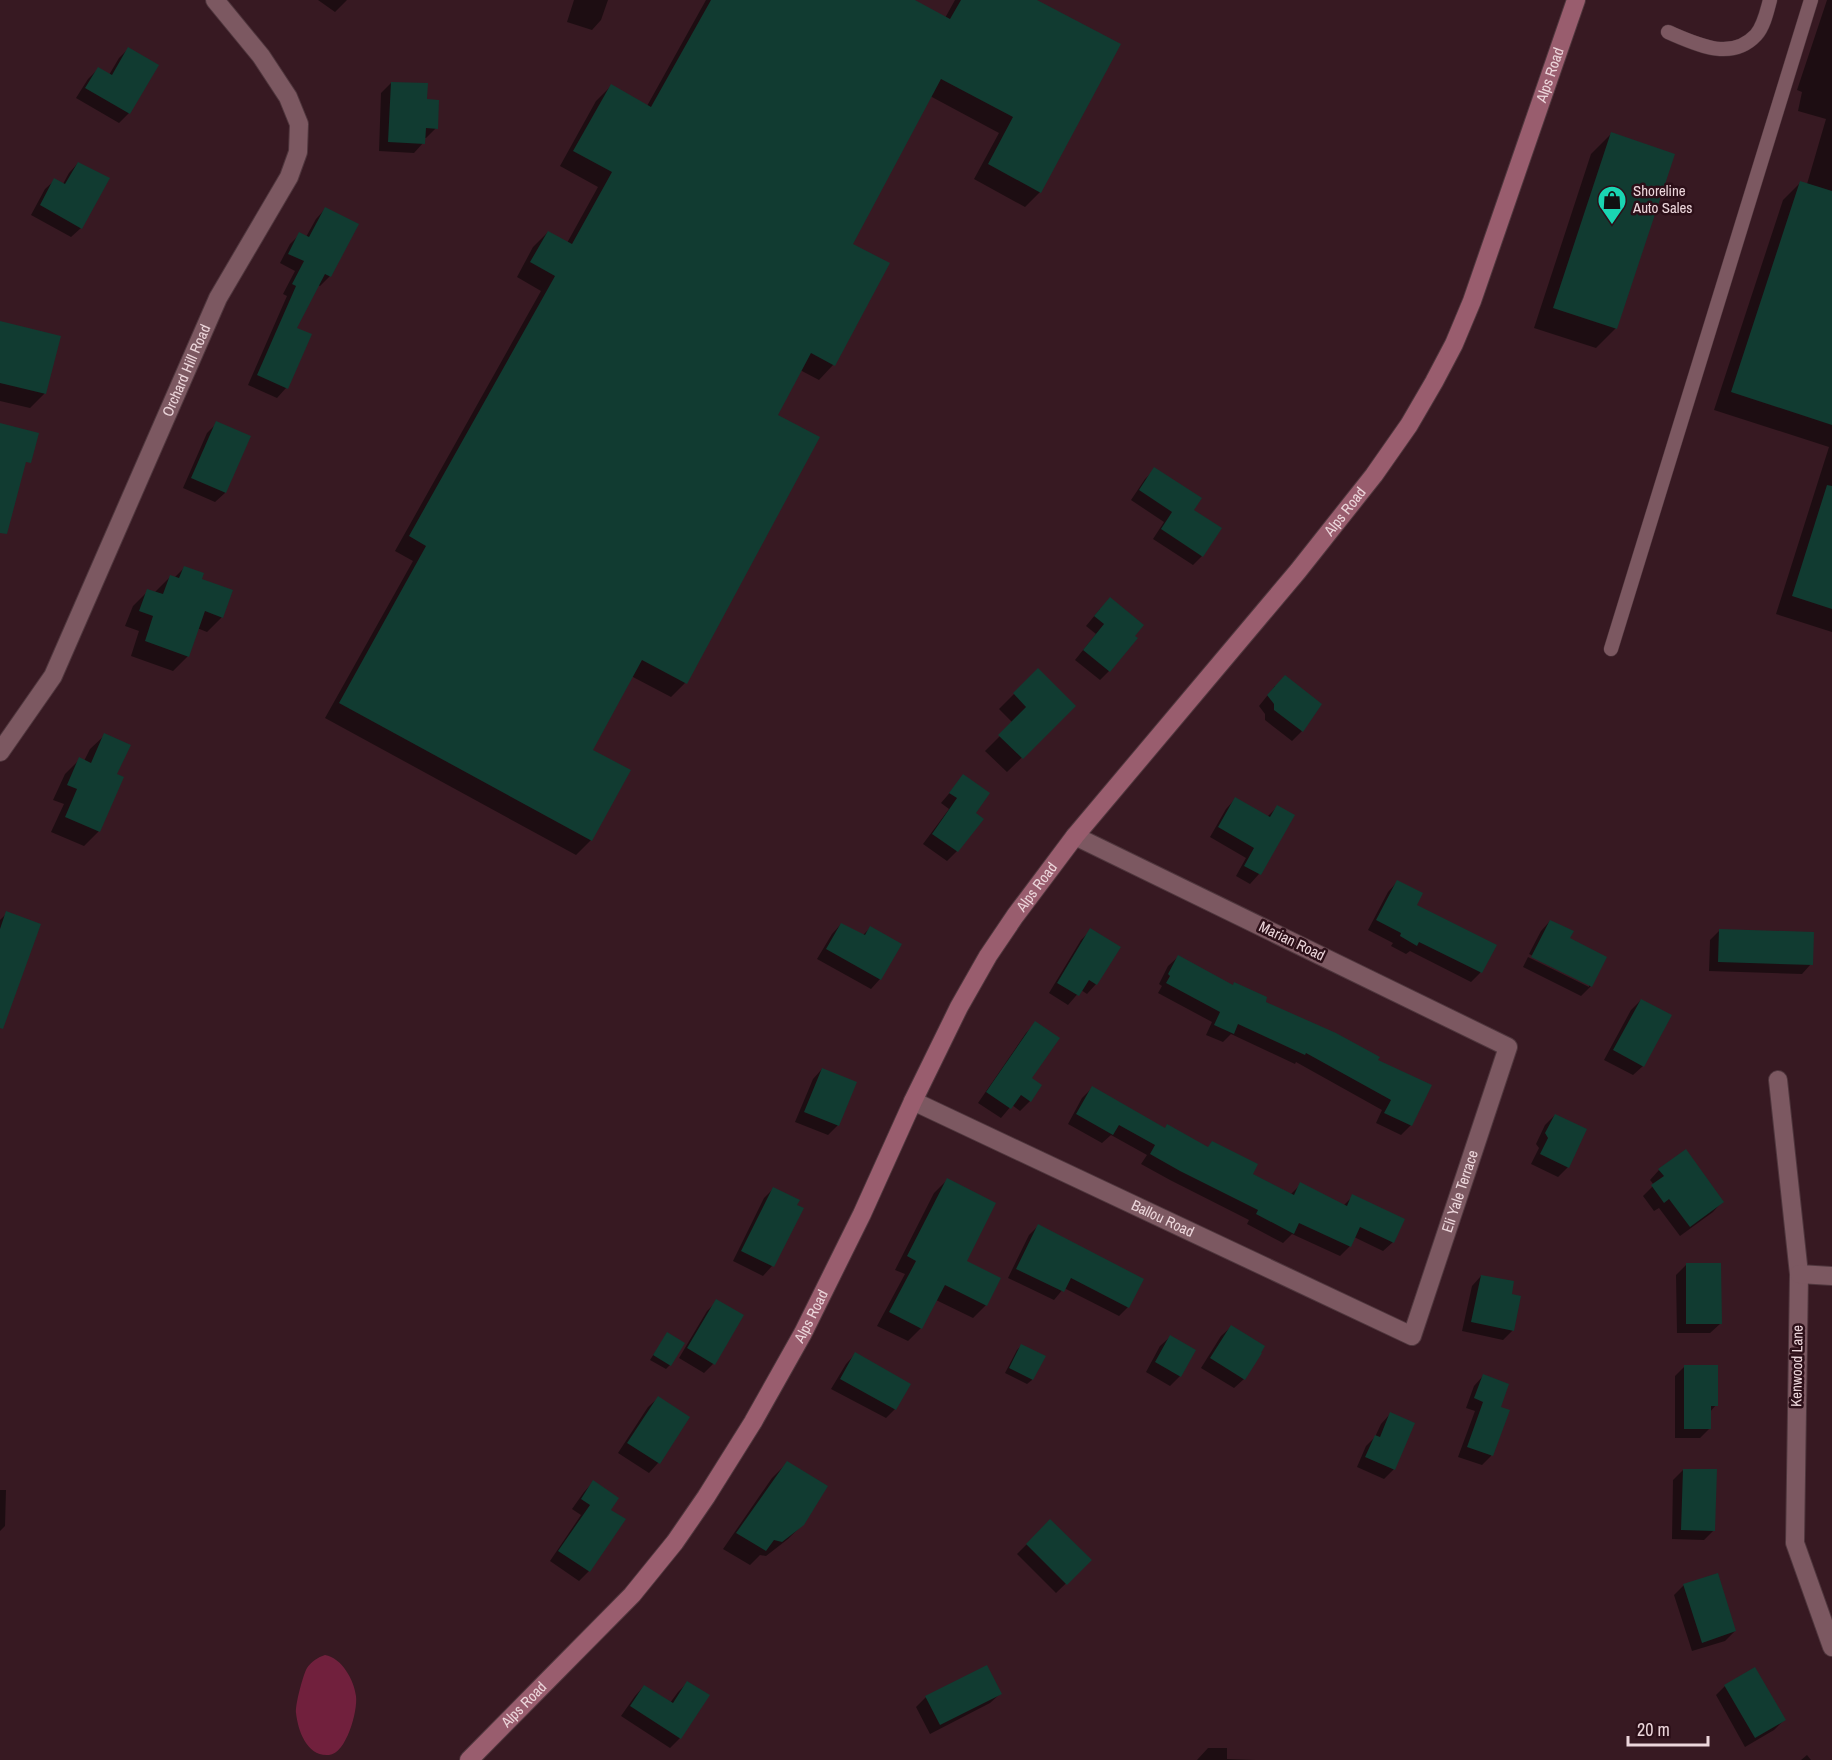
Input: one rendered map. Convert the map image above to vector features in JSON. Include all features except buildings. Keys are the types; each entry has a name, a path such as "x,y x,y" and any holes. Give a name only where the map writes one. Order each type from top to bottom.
{"street":[{"name":"Orchard Hill Road","path":"0,752 53,676 218,298 289,177 298,152 299,124 288,97 261,56 215,0"},
{"name":"Alps Road","path":"469,1760 632,1595 675,1542 753,1422 803,1333 862,1214 959,1007 988,956 1075,836 1299,571 1374,475 1408,425 1444,363 1472,301 1576,0"},
{"name":"Marian Road","path":"1075,836 1508,1047"},
{"name":"Eli Yale Terrace","path":"1412,1336 1508,1047"},
{"name":"Kenwood Lane","path":"1778,1080 1799,1274 1795,1543 1832,1647"},
{"name":"Ballou Road","path":"913,1101 1412,1336"},
{"path":"1799,1274 1832,1276"}],"lane":[{"path":"1668,32 1699,45 1719,50 1742,46 1757,34 1762,26 1770,0"},
{"path":"1611,649 1811,0"}],"shaded area":[{"path":"325,1655 337,1660 346,1671 353,1683 356,1703 353,1721 346,1740 335,1753 321,1755 305,1742 296,1713 307,1668 315,1660"}],"place":[{"name":"Shoreline Auto Sales","path":"1612,226"}]}
